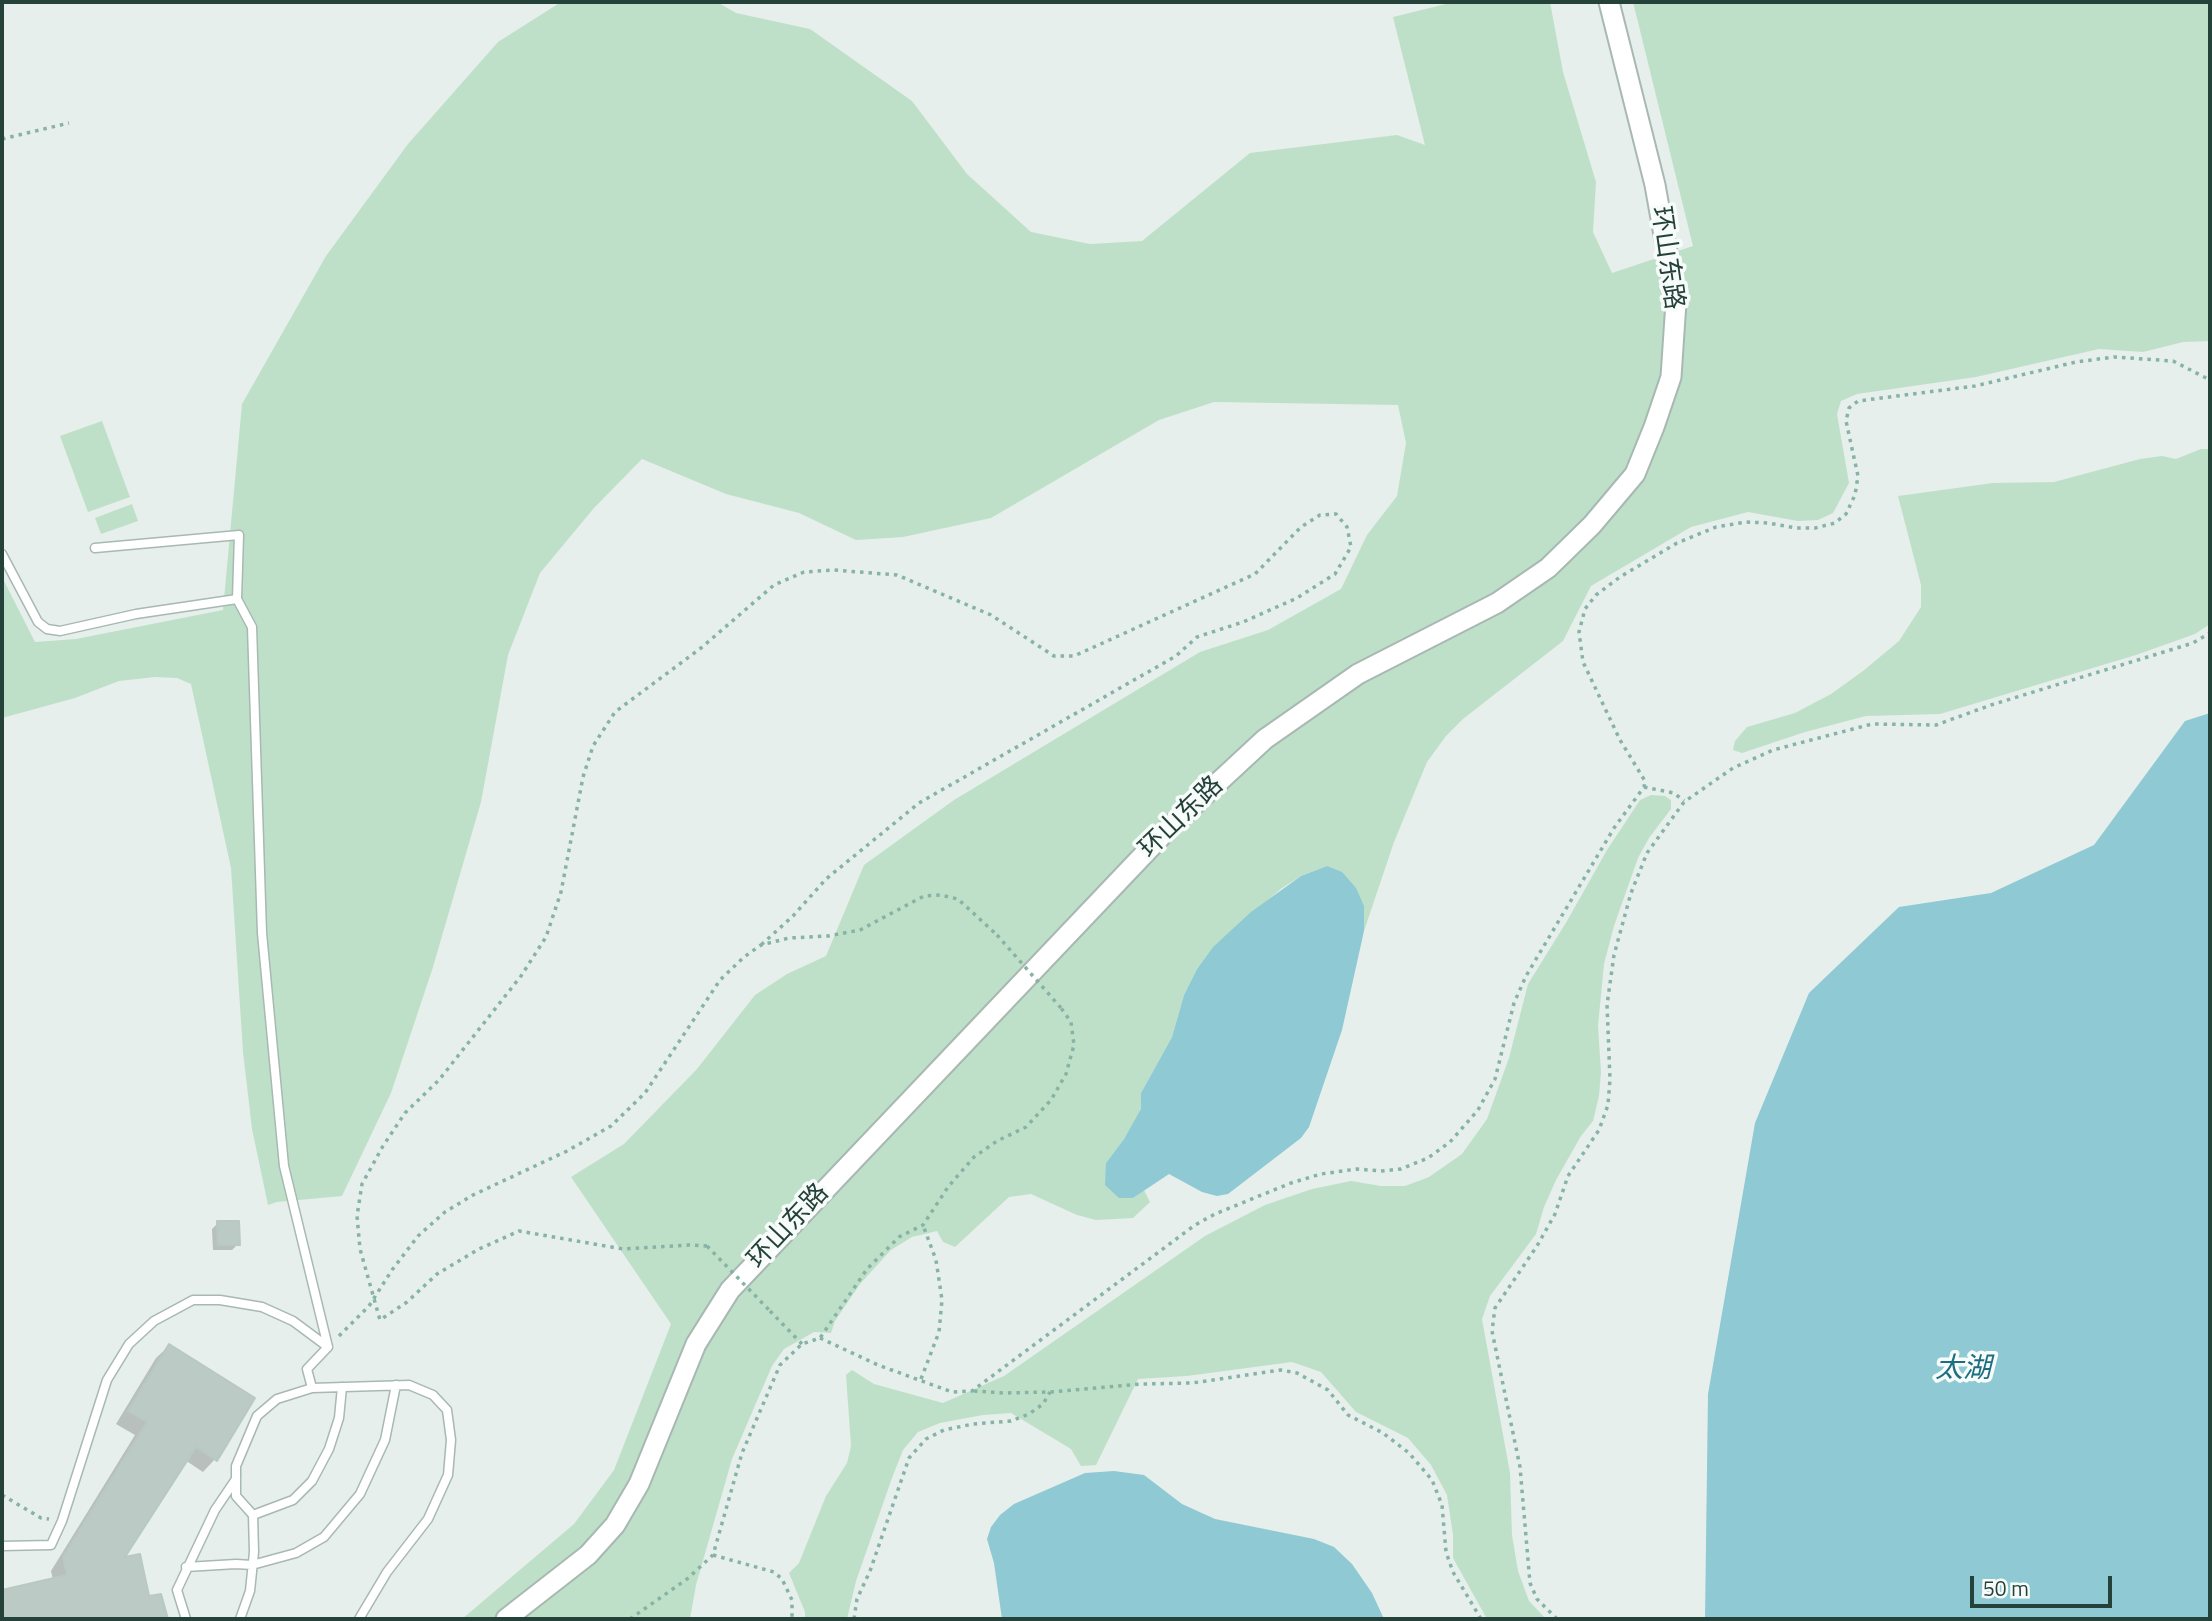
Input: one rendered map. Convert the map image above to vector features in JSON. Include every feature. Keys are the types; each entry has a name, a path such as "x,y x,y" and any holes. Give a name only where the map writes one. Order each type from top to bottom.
{"street":[{"name":"环山东路","path":"506,1619 588,1555 615,1524 639,1484 696,1344 730,1290 1169,828 1265,739 1358,674 1497,603 1548,568 1592,525 1635,474 1671,377 1676,302 1655,185 1609,2"}],"lane":[{"path":"95,548 239,535 237,599 252,627 262,933 284,1166 328,1347"},
{"path":"2,554 38,622 47,629 60,631 136,614 237,599"},
{"path":"2,1546 51,1545 62,1521 107,1380 129,1344 154,1321 193,1300 220,1300 262,1307 293,1321 328,1347"},
{"path":"312,1388 307,1369 328,1347"},
{"path":"186,1567 252,1565 296,1553 324,1537 360,1494 385,1440 396,1385"},
{"path":"240,1619 250,1591 253,1515 236,1496 236,1466 257,1416 277,1399 312,1388 409,1385 433,1395 447,1410 451,1440 448,1475 428,1519 387,1572 359,1619"},
{"path":"253,1515 293,1500 312,1481 329,1449 339,1418 342,1387"},
{"path":"186,1619 177,1590 215,1510 236,1479"}],"path":[{"path":"2,139 69,123"},
{"path":"972,1391 1195,1225 1291,1183 1321,1174 1357,1169 1401,1169 1428,1158 1450,1142 1478,1110 1495,1079 1514,1003 1526,976 1614,828 1644,787 1645,781 1620,740 1583,662 1579,632 1585,609 1596,595 1620,577 1677,543 1716,527 1746,522 1815,528 1835,523 1846,514 1855,495 1858,476 1846,421 1849,408 1858,401 1975,386 2076,362 2114,357 2173,361 2210,380"},
{"path":"328,1347 369,1306 373,1299 418,1236 445,1212 473,1195 567,1151 611,1126 645,1093 720,979 793,916 826,879 919,803 1176,656 1197,637 1244,622 1297,598 1335,574 1351,547 1347,527 1336,514 1320,515 1301,527 1255,574 1074,656 1054,656 991,615 897,575 834,570 804,572 774,585 701,648 615,712 593,747 583,777 561,892 545,937 521,976 439,1080 405,1113 362,1184 357,1216 360,1249 373,1299 380,1320 407,1302 437,1274 479,1249 519,1231 624,1249 707,1246 802,1344"},
{"path":"1557,1619 1537,1599 1530,1583 1520,1467 1492,1331 1495,1308 1555,1214 1567,1176 1599,1130 1608,1105 1610,1079 1607,1005 1614,955 1631,893 1647,853 1684,802 1733,768 1773,750 1872,724 1936,725 1991,705 2193,643 2210,633"},
{"path":"1644,787 1674,793 1684,802"},
{"path":"630,1619 687,1579 713,1555 742,1453 779,1365 802,1344 820,1338 867,1269 899,1237 923,1225 948,1186 974,1157 997,1141 1026,1127 1051,1100 1066,1074 1074,1045 1071,1022 1061,1008 997,935 958,899 940,895 924,896 860,930 828,936 789,938 761,945"},
{"path":"920,1379 939,1332 942,1300 936,1260 923,1225"},
{"path":"820,1338 878,1365 952,1392 1050,1392 1142,1384 1192,1383 1281,1370 1314,1381 1328,1390 1348,1415 1383,1433 1409,1453 1432,1480 1442,1505 1446,1552 1452,1572 1481,1619"},
{"path":"854,1619 858,1599 909,1458 926,1439 944,1430 1011,1420 1029,1414 1043,1404 1050,1392"},
{"path":"2,1495 41,1518 62,1521"},
{"path":"713,1555 774,1572 782,1579 792,1600 792,1619"}],"green space":[{"path":"561,2 717,2 736,13 810,29 912,101 967,174 1031,232 1090,244 1142,241 1250,153 1397,135 1425,145 1393,17 1454,2 1550,2 1563,72 1596,182 1593,232 1612,273 1693,246 1633,2 2210,2 2210,341 2183,342 2143,352 2099,349 1976,377 1857,394 1841,401 1837,414 1849,483 1833,513 1818,520 1798,521 1748,512 1691,527 1591,586 1563,641 1463,719 1446,736 1427,762 1394,842 1364,931 1364,906 1327,866 1301,876 1282,888 1213,947 1197,969 1184,995 1172,1037 1141,1093 1142,1109 1106,1163 1133,1198 1144,1190 1150,1202 1133,1218 1096,1220 1077,1215 1031,1194 1009,1197 955,1247 943,1242 937,1231 912,1237 891,1250 860,1284 835,1321 831,1333 814,1332 784,1349 772,1366 732,1459 696,1585 690,1619 462,1619 574,1524 614,1470 671,1324 571,1177 624,1144 697,1069 755,995 787,974 826,956 864,865 954,800 1200,652 1268,630 1341,589 1367,535 1397,496 1406,443 1398,405 1214,402 1159,420 991,518 903,537 856,540 799,513 726,494 642,459 594,508 540,573 508,655 481,802 433,967 391,1093 342,1196 268,1205 252,1129 243,1052 231,868 191,684 177,678 155,677 119,681 75,698 2,718 2,577 35,642 76,639 223,610 242,404 326,256 408,144 498,42"},
{"path":"102,421 130,497 88,512 60,436"},
{"path":"2201,449 2210,449 2210,624 2195,634 2136,655 1940,714 1866,716 1805,732 1742,753 1733,750 1735,741 1747,727 1795,713 1831,694 1899,641 1921,607 1921,585 1898,496 1993,483 2054,482 2140,459 2162,456 2176,459"},
{"path":"132,504 138,521 101,534 95,518"},
{"path":"1651,795 1665,796 1671,800 1671,809 1638,858 1604,964 1598,1026 1601,1072 1593,1121 1581,1136 1556,1180 1536,1234 1490,1296 1482,1319 1510,1473 1512,1535 1518,1571 1529,1601 1546,1619 1487,1619 1453,1558 1453,1535 1447,1495 1431,1465 1408,1438 1356,1412 1321,1372 1292,1362 1187,1376 1138,1379 1096,1465 1081,1466 1071,1449 1011,1413 940,1423 918,1432 903,1450 892,1478 856,1581 847,1619 805,1619 805,1612 789,1573 799,1563 826,1496 847,1463 851,1446 846,1375 852,1370 874,1384 943,1403 1004,1376 1205,1236 1265,1205 1312,1189 1351,1181 1381,1186 1405,1186 1429,1177 1462,1154 1487,1119 1509,1058 1528,984 1607,850 1640,800"}],"water":[{"name":"太湖","path":"2210,713 2210,1619 1705,1619 1708,1394 1755,1123 1809,993 1899,907 1991,893 2094,845 2185,721"},
{"path":"1327,866 1342,872 1356,888 1364,906 1364,931 1342,1030 1309,1127 1301,1138 1228,1194 1217,1196 1202,1192 1169,1174 1133,1198 1119,1198 1105,1185 1106,1163 1141,1109 1141,1093 1172,1037 1184,995 1197,969 1213,947 1251,912 1301,876"},
{"path":"1114,1471 1144,1475 1182,1504 1215,1519 1314,1539 1334,1547 1352,1564 1372,1593 1384,1619 1002,1619 994,1563 987,1539 991,1527 1000,1515 1014,1504 1085,1473"}],"building":[{"path":"217,1221 239,1221 240,1245 218,1245"},
{"path":"169,1344 255,1398 217,1461 196,1447 125,1557 140,1554 149,1596 161,1594 168,1619 2,1619 2,1590 67,1575 63,1557 147,1422 128,1411"}]}
